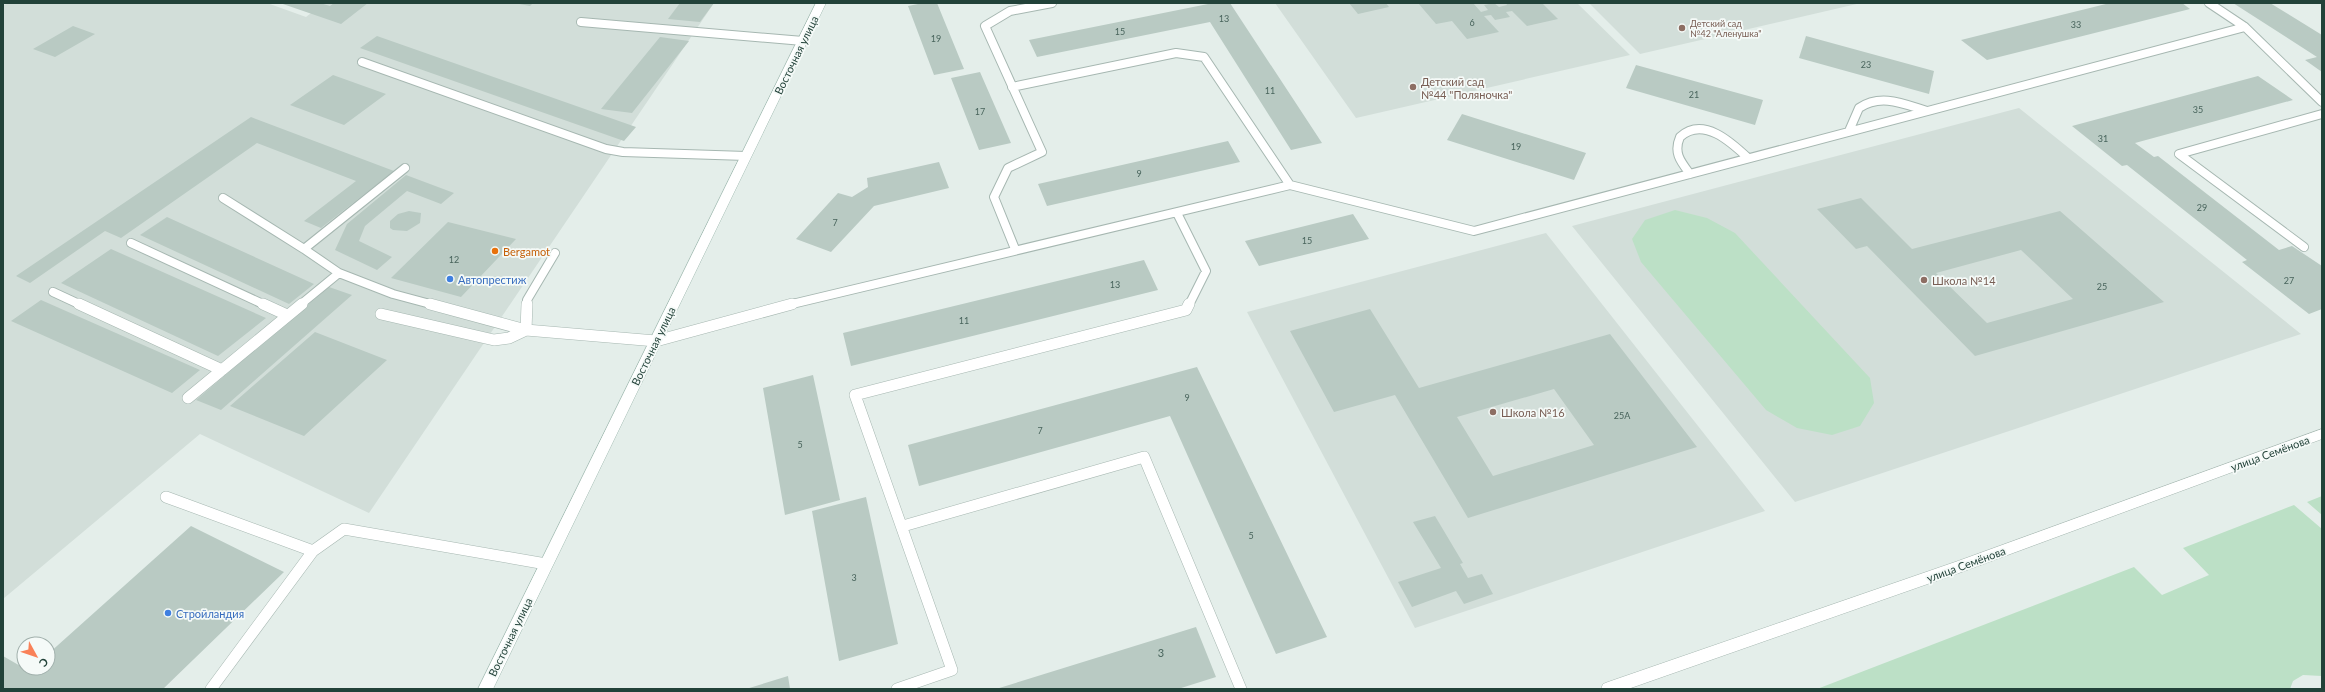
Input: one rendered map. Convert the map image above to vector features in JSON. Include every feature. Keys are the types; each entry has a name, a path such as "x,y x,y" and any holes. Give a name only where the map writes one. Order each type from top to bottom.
{"main road":[{"name":"Восточная улица","path":"485,689 822,3"},
{"name":"улица Семёнова","path":"1608,689 1959,567 2322,434"}],"lane":[{"path":"1015,249 994,197 1008,168 1042,152 985,26 1010,11 1052,3"},
{"path":"2209,3 2245,27 2322,102"},
{"path":"581,22 803,41"},
{"path":"223,198 339,273 393,294 526,330 656,341 742,316 1015,249 1177,213 1290,185 1474,231 2245,27"},
{"path":"1012,87 1176,53 1204,57 1290,185"},
{"path":"362,62 606,149 623,152 641,151 746,156"},
{"path":"1849,131 1858,109 1871,100 1890,100 1927,111"},
{"path":"2304,247 2179,154 2322,114"},
{"path":"1690,174 1679,160 1677,146 1682,134 1690,129 1701,128 1714,132 1730,141 1748,158"},
{"path":"304,249 405,168"},
{"path":"897,689 952,670 903,526 855,395 1186,310 1206,272 1177,213"},
{"path":"130,244 287,316"},
{"path":"526,330 526,300 556,253"},
{"path":"188,398 339,273"},
{"path":"53,292 222,370"},
{"path":"380,314 494,340 509,338 526,330"},
{"path":"903,526 1144,457 1241,689"},
{"path":"166,497 313,551"},
{"path":"211,689 313,551 344,529 546,564"}],"shaded area":[{"path":"11,3 267,3 306,17 324,3 714,3 369,513 200,434 3,599 3,5"},
{"name":"Детский сад №44 \"Поляночка\"","path":"1275,3 1577,3 1630,55 1356,118"},
{"name":"Детский сад №42 \"Аленушка\"","path":"1589,3 1861,3 1640,54"},
{"name":"Школа №14","path":"2019,108 2301,334 1795,502 1572,226"},
{"name":"Школа №16","path":"1546,233 1765,511 1415,628 1247,312"}],"green space":[{"path":"1675,210 1707,218 1735,233 1870,378 1874,403 1860,426 1832,435 1797,428 1766,410 1641,262 1632,239 1645,220"},
{"path":"2322,496 2322,515 2307,502"},
{"path":"2294,505 2322,529 2322,676 2303,675 2293,681 2290,689 1817,689 2134,567 2162,595 2209,575 2183,548"}],"building":[{"path":"280,3 320,3 330,6 334,3 368,3 341,24"},
{"path":"514,3 533,3 530,6"},
{"path":"680,3 714,3 700,22 668,19"},
{"path":"923,3 937,3 964,69 934,75 908,6"},
{"path":"1213,3 1230,3 1322,143 1291,150 1210,22 1037,57 1029,40"},
{"path":"1349,3 1386,3 1389,7 1358,14"},
{"path":"1418,3 1473,3 1481,12 1488,10 1484,5 1494,3 1499,7 1507,5 1506,3 1542,3 1558,19 1527,26 1512,11 1506,12 1510,17 1495,20 1491,15 1484,16 1499,32 1467,39 1452,21 1436,24"},
{"path":"2110,3 2182,3 2190,9 1987,60 1961,40"},
{"path":"2233,3 2270,3 2322,35 2322,72 2305,60 2317,57"},
{"path":"73,26 95,34 55,57 33,49"},
{"path":"377,36 636,127 624,141 360,48"},
{"path":"1806,36 1934,71 1929,94 1799,58"},
{"path":"660,37 689,41 632,113 601,109"},
{"path":"1636,65 1763,100 1755,125 1626,88"},
{"path":"980,72 1011,143 979,150 951,78"},
{"path":"333,75 386,94 344,125 290,105"},
{"path":"2258,76 2293,100 2135,143 2154,157 2158,156 2279,250 2292,246 2322,266 2322,309 2309,314 2242,262 2247,260 2127,165 2122,166 2072,126"},
{"path":"1462,114 1586,153 1574,180 1447,140"},
{"path":"251,117 394,171 321,228 304,221 356,181 257,143 121,238 105,231 30,283 16,276"},
{"path":"1228,141 1240,162 1047,206 1038,184"},
{"path":"939,162 949,188 874,206 831,252 796,239 838,193 852,197 868,187 867,178"},
{"path":"406,175 454,193 441,204 407,191 365,226 359,241 392,257 377,270 335,250 347,224"},
{"path":"1861,198 1912,249 2060,211 2164,302 1975,356 1867,246 1856,249 1817,209","holes":["2021,250 2073,299 1987,323 1936,273"]},
{"path":"409,211 421,213 420,223 407,231 393,230 390,228 390,221 398,214"},
{"path":"1353,214 1369,239 1259,266 1245,241"},
{"path":"167,217 314,284 289,304 140,235"},
{"path":"448,222 516,239 461,297 391,278"},
{"path":"111,249 266,318 218,356 61,283"},
{"path":"1144,260 1158,290 851,366 843,333"},
{"path":"329,287 352,295 221,410 196,400"},
{"path":"41,300 200,370 172,393 11,321"},
{"path":"1370,309 1419,388 1610,334 1697,447 1468,518 1395,395 1334,412 1290,331","holes":["1554,389 1594,445 1493,476 1457,417"]},
{"path":"315,332 387,360 304,436 230,406"},
{"path":"1197,367 1327,637 1276,654 1170,416 919,486 908,445"},
{"path":"813,375 840,500 785,515 763,388"},
{"path":"866,497 898,644 839,661 812,511"},
{"path":"1435,516 1463,563 1460,564 1468,578 1482,574 1493,594 1464,604 1456,591 1412,607 1398,582 1441,568 1413,522"},
{"name":"Стройландия","path":"191,526 284,572 163,689 3,689 3,656 16,664 16,676 56,676 56,647"},
{"path":"1196,627 1216,677 1178,689 996,689"},
{"path":"788,676 790,689 746,689"}],"place":[{"name":"Детский сад №42 \"Аленушка\"","path":"1682,28"},
{"name":"Детский сад №44 \"Поляночка\"","path":"1413,87"},
{"name":"Bergamot","path":"495,251"},
{"name":"Автопрестиж","path":"450,279"},
{"name":"Школа №14","path":"1924,280"},
{"name":"Школа №16","path":"1493,412"},
{"name":"Стройландия","path":"168,613"}]}
